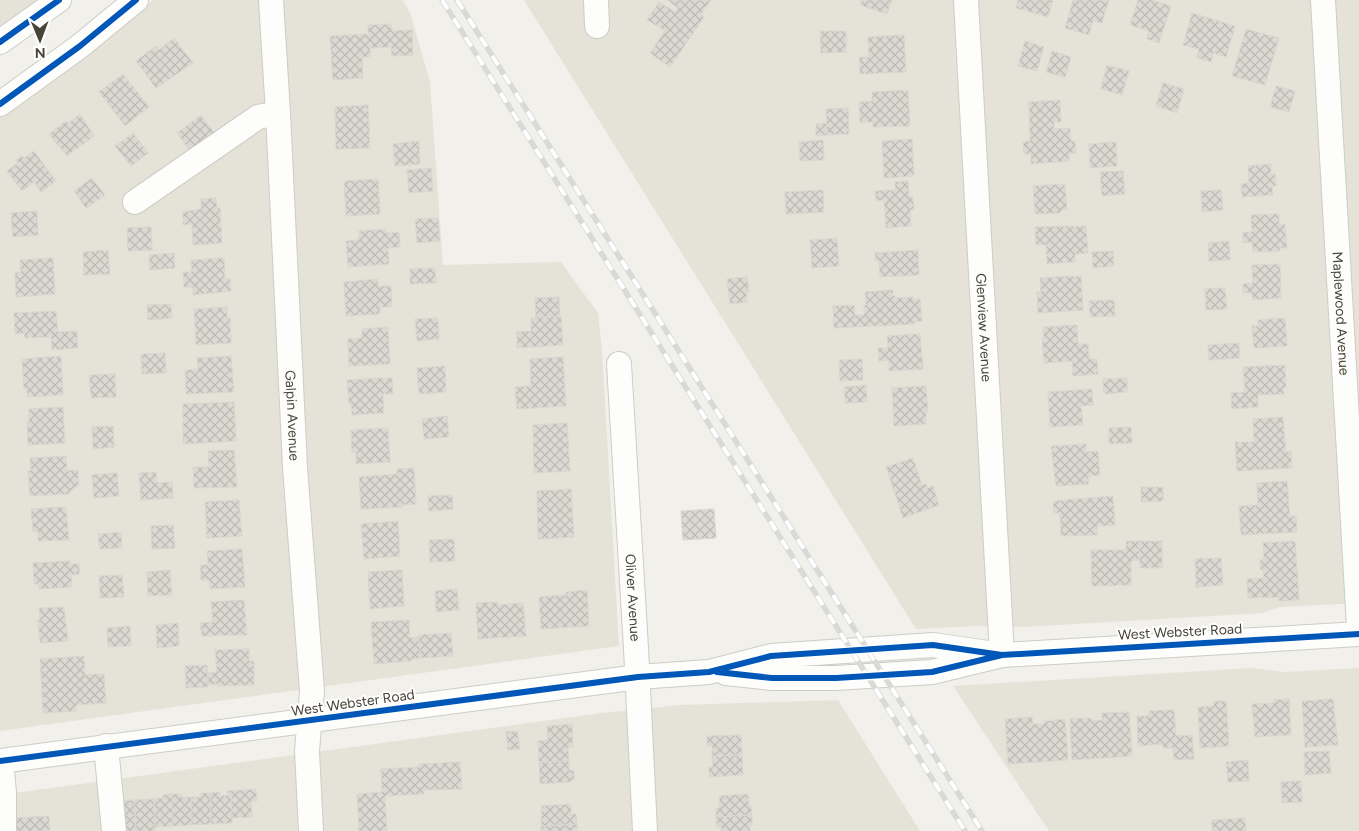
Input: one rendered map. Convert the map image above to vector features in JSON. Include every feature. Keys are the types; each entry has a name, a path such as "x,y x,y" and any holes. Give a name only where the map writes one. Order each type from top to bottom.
{"street":[{"path":"0,42 59,0"},
{"path":"0,104 80,46 136,0"},
{"name":"Galpin Avenue","path":"271,0 295,467 312,692 307,751 311,831"},
{"path":"596,0 597,26"},
{"name":"Glenview Avenue","path":"966,0 1002,654"},
{"name":"Maplewood Avenue","path":"1324,0 1359,627"},
{"path":"135,202 258,117 278,113"},
{"name":"Oliver Avenue","path":"619,364 638,677 645,831"},
{"name":"West Webster Road","path":"0,761 638,677 709,672 771,656 932,645 1002,654 1359,634"},
{"path":"97,747 104,831"},
{"path":"97,747 114,831"},
{"path":"0,761 4,792 4,831"}],"shaded area":[{"path":"0,0 42,0 0,30"},
{"path":"153,0 402,0 410,12 430,82 443,265 561,262 598,313 602,350 619,646 0,731 0,116"},
{"path":"524,0 1359,0 1359,603 1280,607 1263,613 1024,627 978,626 916,629"},
{"path":"1252,668 1285,672 1359,668 1359,831 1049,831 953,686"},
{"path":"838,700 920,831 0,831 0,795 602,713 681,705"}],"building":[{"path":"667,0 711,0 701,14 704,17 670,67 650,53 665,31 647,20 659,2 675,12 678,8"},
{"path":"862,0 892,0 887,14 860,5"},
{"path":"1018,0 1053,0 1048,17 1016,8"},
{"path":"1073,0 1109,0 1102,23 1093,21 1089,35 1065,28"},
{"path":"1138,0 1152,0 1171,6 1159,43 1147,39 1149,31 1130,25"},
{"path":"1192,13 1235,26 1226,57 1213,53 1211,62 1197,58 1199,49 1183,45"},
{"path":"391,24 392,31 412,30 413,55 392,56 391,47 370,48 370,57 362,57 363,78 333,80 330,36 368,34 368,25"},
{"path":"1246,29 1279,38 1265,85 1232,76"},
{"path":"820,31 846,31 846,52 821,53"},
{"path":"904,35 906,72 860,74 859,57 869,57 868,37"},
{"path":"174,38 193,63 156,88 136,61 156,46 159,50"},
{"path":"1025,41 1044,47 1037,71 1018,66"},
{"path":"1052,51 1071,57 1065,77 1046,72"},
{"path":"1107,65 1129,71 1122,95 1101,89"},
{"path":"123,74 149,107 125,126 99,92"},
{"path":"1163,83 1184,89 1177,113 1156,106"},
{"path":"1276,86 1295,91 1289,112 1270,107"},
{"path":"908,90 910,126 873,127 873,122 860,122 859,102 872,101 872,92"},
{"path":"1060,100 1061,122 1054,122 1054,128 1070,128 1071,141 1075,141 1076,153 1069,153 1069,161 1031,164 1031,154 1024,154 1023,142 1030,141 1029,102"},
{"path":"368,105 370,148 336,149 335,107"},
{"path":"848,108 849,134 827,135 826,109"},
{"path":"80,114 94,136 67,156 49,134 66,121 68,123"},
{"path":"201,115 215,134 191,152 177,133"},
{"path":"826,123 827,135 816,136 816,124"},
{"path":"133,133 148,153 131,166 115,146"},
{"path":"912,139 914,176 884,178 882,141"},
{"path":"823,140 824,160 800,161 799,142"},
{"path":"419,141 420,164 395,166 393,144"},
{"path":"1116,142 1117,166 1090,168 1089,144"},
{"path":"34,151 56,181 41,192 34,182 22,191 7,171 18,163 16,160 22,156 24,158"},
{"path":"1271,164 1271,174 1275,174 1276,186 1272,186 1273,195 1242,197 1241,184 1249,183 1248,166"},
{"path":"431,168 433,191 409,193 407,170"},
{"path":"1123,171 1125,194 1102,196 1100,172"},
{"path":"92,178 105,195 86,208 74,191"},
{"path":"378,179 380,214 346,216 344,181"},
{"path":"908,181 909,197 913,197 914,210 910,210 911,226 886,228 884,200 876,201 875,191 895,190 895,182"},
{"path":"1065,185 1067,210 1061,210 1061,213 1035,214 1033,186"},
{"path":"823,190 824,212 786,214 785,192"},
{"path":"1221,190 1223,210 1202,212 1201,191"},
{"path":"216,198 217,208 220,208 222,243 193,245 192,224 183,225 183,212 201,209 201,199"},
{"path":"37,211 38,235 13,237 11,213"},
{"path":"1279,214 1279,225 1285,224 1287,248 1280,248 1280,251 1253,252 1252,242 1243,243 1243,232 1252,232 1251,215"},
{"path":"438,218 440,241 417,243 415,219"},
{"path":"1086,226 1088,253 1075,254 1075,262 1047,264 1046,245 1036,245 1035,227"},
{"path":"151,227 152,250 128,251 127,228"},
{"path":"386,229 386,233 399,232 400,247 388,248 389,264 348,267 346,241 359,240 359,231"},
{"path":"837,238 839,266 812,268 810,240"},
{"path":"1229,241 1230,260 1209,261 1208,243"},
{"path":"108,250 110,274 84,275 83,252"},
{"path":"918,250 919,275 880,277 879,260 876,261 875,253"},
{"path":"1113,251 1114,266 1093,268 1092,252"},
{"path":"174,253 175,268 150,270 149,255"},
{"path":"53,258 55,294 16,297 15,273 21,272 20,260"},
{"path":"224,258 225,279 230,279 231,291 193,295 193,287 184,287 183,272 192,272 191,260"},
{"path":"1280,264 1281,298 1253,300 1252,293 1243,293 1243,284 1253,283 1252,265"},
{"path":"435,268 436,283 410,284 410,269"},
{"path":"1081,276 1083,310 1038,313 1037,292 1041,292 1040,278"},
{"path":"747,277 749,292 746,292 747,302 730,304 727,279"},
{"path":"378,279 378,286 391,286 392,307 380,307 380,314 346,316 344,282"},
{"path":"1225,288 1227,309 1206,310 1205,289"},
{"path":"893,290 893,295 897,298 913,297 913,300 920,299 922,321 914,322 914,324 834,328 833,306 854,305 855,315 864,315 864,306 866,305 865,292"},
{"path":"559,297 560,316 536,317 535,298"},
{"path":"1114,300 1115,316 1090,317 1089,301"},
{"path":"171,304 172,318 148,320 147,305"},
{"path":"227,307 227,318 230,318 231,343 196,345 194,309"},
{"path":"56,311 58,332 77,331 78,348 52,350 51,337 25,338 24,333 15,334 14,313"},
{"path":"561,316 563,345 517,348 517,332 531,331 531,318"},
{"path":"438,318 439,339 417,341 415,319"},
{"path":"1285,318 1287,346 1254,348 1252,326 1258,326 1258,320"},
{"path":"1077,325 1078,344 1088,344 1089,359 1097,359 1098,374 1073,376 1072,361 1044,363 1043,327"},
{"path":"388,327 390,364 349,366 348,339 362,338 362,329"},
{"path":"920,334 923,369 889,371 889,360 879,361 878,348 888,348 887,336"},
{"path":"1239,343 1240,358 1209,360 1208,345"},
{"path":"165,353 166,373 142,374 141,354"},
{"path":"61,356 63,395 27,397 27,388 24,389 22,359"},
{"path":"231,356 234,392 186,394 185,370 198,369 197,358"},
{"path":"563,357 566,406 517,409 515,387 531,386 530,359"},
{"path":"862,359 863,380 840,381 839,360"},
{"path":"1285,365 1286,388 1283,388 1284,394 1258,395 1258,407 1232,409 1231,393 1245,392 1243,367"},
{"path":"445,366 446,392 419,394 417,368"},
{"path":"115,374 116,397 91,398 89,375"},
{"path":"392,378 393,394 383,394 384,413 352,415 347,380"},
{"path":"1127,378 1127,392 1104,394 1103,379"},
{"path":"866,385 867,402 845,403 844,387"},
{"path":"926,386 928,412 926,412 926,424 894,426 892,388"},
{"path":"1092,389 1093,405 1081,406 1083,425 1050,427 1048,392"},
{"path":"234,402 236,441 183,444 183,404"},
{"path":"63,407 65,443 28,445 27,422 29,422 29,409"},
{"path":"447,416 449,437 424,439 422,419"},
{"path":"1283,417 1286,452 1291,451 1292,468 1237,471 1235,442 1254,442 1253,419"},
{"path":"567,423 570,471 534,473 533,425"},
{"path":"113,426 114,447 93,449 92,427"},
{"path":"1131,427 1132,443 1109,444 1109,428"},
{"path":"388,428 390,462 356,464 356,452 352,452 351,430"},
{"path":"1086,444 1086,452 1098,451 1100,475 1088,476 1089,484 1056,486 1051,446"},
{"path":"234,450 237,487 194,488 193,467 209,467 208,451"},
{"path":"66,456 67,471 78,470 79,485 69,494 30,496 28,471 31,470 30,458"},
{"path":"913,458 922,485 926,484 927,488 933,486 939,505 903,518 886,467"},
{"path":"414,468 416,504 402,505 402,507 361,509 359,477 397,474 397,469"},
{"path":"156,472 157,483 172,482 173,498 141,500 139,473"},
{"path":"117,473 119,496 94,498 92,475"},
{"path":"1287,481 1290,516 1296,516 1297,532 1241,535 1239,506 1258,505 1257,483"},
{"path":"1141,487 1163,487 1163,501 1141,502"},
{"path":"571,489 574,537 538,539 537,491"},
{"path":"452,495 453,509 429,511 428,496"},
{"path":"1113,496 1115,525 1097,526 1097,535 1061,536 1060,513 1054,513 1053,501"},
{"path":"239,500 242,536 207,538 205,502"},
{"path":"66,507 69,540 38,541 38,531 33,532 31,509"},
{"path":"714,509 716,538 683,540 681,511"},
{"path":"398,521 400,556 364,559 361,524"},
{"path":"173,525 175,548 152,549 151,526"},
{"path":"121,532 122,548 100,549 98,534"},
{"path":"454,539 455,561 430,562 429,540"},
{"path":"1126,541 1139,541 1139,560 1131,561 1131,585 1092,586 1091,550 1126,550"},
{"path":"1139,541 1162,541 1162,568 1140,568"},
{"path":"1295,541 1299,600 1279,601 1279,597 1248,598 1247,579 1264,578 1263,570 1260,570 1260,560 1264,559 1263,543"},
{"path":"242,549 245,587 210,589 209,580 201,580 200,565 208,565 207,551"},
{"path":"1221,558 1223,585 1196,587 1195,559"},
{"path":"70,561 70,564 79,564 80,574 71,575 72,587 39,589 39,584 34,584 33,563"},
{"path":"170,570 172,595 148,596 147,572"},
{"path":"402,570 404,606 370,609 368,572"},
{"path":"122,575 124,597 100,598 99,576"},
{"path":"457,589 459,610 436,612 435,591"},
{"path":"587,590 589,626 541,629 539,597 566,595 566,592"},
{"path":"244,600 247,635 202,636 200,623 213,622 211,602"},
{"path":"497,602 497,605 523,603 526,636 478,639 476,603"},
{"path":"64,607 68,641 41,643 38,620 40,620 39,608"},
{"path":"409,620 410,638 419,637 420,658 411,659 411,661 374,664 371,622"},
{"path":"178,623 179,646 157,648 156,625"},
{"path":"130,626 131,646 108,647 107,628"},
{"path":"451,633 453,656 420,658 419,635"},
{"path":"249,649 249,661 254,661 254,685 208,685 208,673 217,672 215,650"},
{"path":"84,656 85,675 104,674 106,703 76,705 76,711 43,713 40,659"},
{"path":"207,665 208,687 186,688 185,666"},
{"path":"1289,699 1291,735 1255,737 1252,704 1274,703 1274,700"},
{"path":"1333,699 1338,745 1305,747 1302,701"},
{"path":"1213,701 1226,701 1229,746 1200,748 1198,707 1214,706"},
{"path":"1174,710 1176,736 1192,735 1194,759 1174,760 1173,748 1163,748 1163,744 1138,746 1137,716 1149,716 1149,711"},
{"path":"1129,712 1132,756 1072,760 1070,719 1091,718 1091,721 1102,720 1102,713"},
{"path":"1032,717 1033,724 1044,724 1044,721 1065,719 1068,760 1008,764 1005,719"},
{"path":"572,724 573,747 568,747 569,761 539,762 538,741 548,740 547,726"},
{"path":"517,731 520,749 508,750 506,732"},
{"path":"741,735 742,755 712,756 712,745 707,746 707,736"},
{"path":"1329,751 1331,773 1305,775 1304,752"},
{"path":"742,755 743,775 709,777 709,767 713,767 712,756"},
{"path":"1248,760 1249,781 1228,782 1226,762"},
{"path":"569,761 569,770 574,770 574,780 570,782 540,784 539,762"},
{"path":"460,762 462,789 424,790 424,794 385,796 387,831 359,831 357,794 382,792 381,769 419,767 419,764"},
{"path":"1301,781 1302,802 1282,803 1281,782"},
{"path":"256,789 257,801 251,801 252,817 232,818 231,795 228,795 227,791"},
{"path":"220,792 220,796 231,795 232,823 211,824 210,793"},
{"path":"201,793 210,793 211,824 192,825 191,797 201,797"},
{"path":"172,794 173,826 155,827 154,799"},
{"path":"172,794 181,794 181,797 191,797 192,825 173,826"},
{"path":"748,794 752,815 716,817 716,808 720,808 719,796"},
{"path":"154,799 155,831 136,831 134,800"},
{"path":"134,800 136,831 116,831 115,801"},
{"path":"571,804 571,814 576,814 577,824 541,826 542,806"},
{"path":"752,815 750,831 721,831 721,826 717,827 716,817"},
{"path":"49,816 50,831 16,831 15,818"},
{"path":"1245,818 1246,831 1212,831 1212,820"},
{"path":"577,824 577,831 541,831 541,826"}],"railway":[{"path":"442,0 965,831"},
{"path":"457,0 982,831"}],"cycle path":[{"path":"0,42 59,0"},
{"path":"0,104 80,46 136,0"},
{"path":"717,672 772,678 836,678 932,672 1002,655 1359,634"},
{"path":"0,761 638,677 709,672 771,656 933,645 1002,655"}]}
